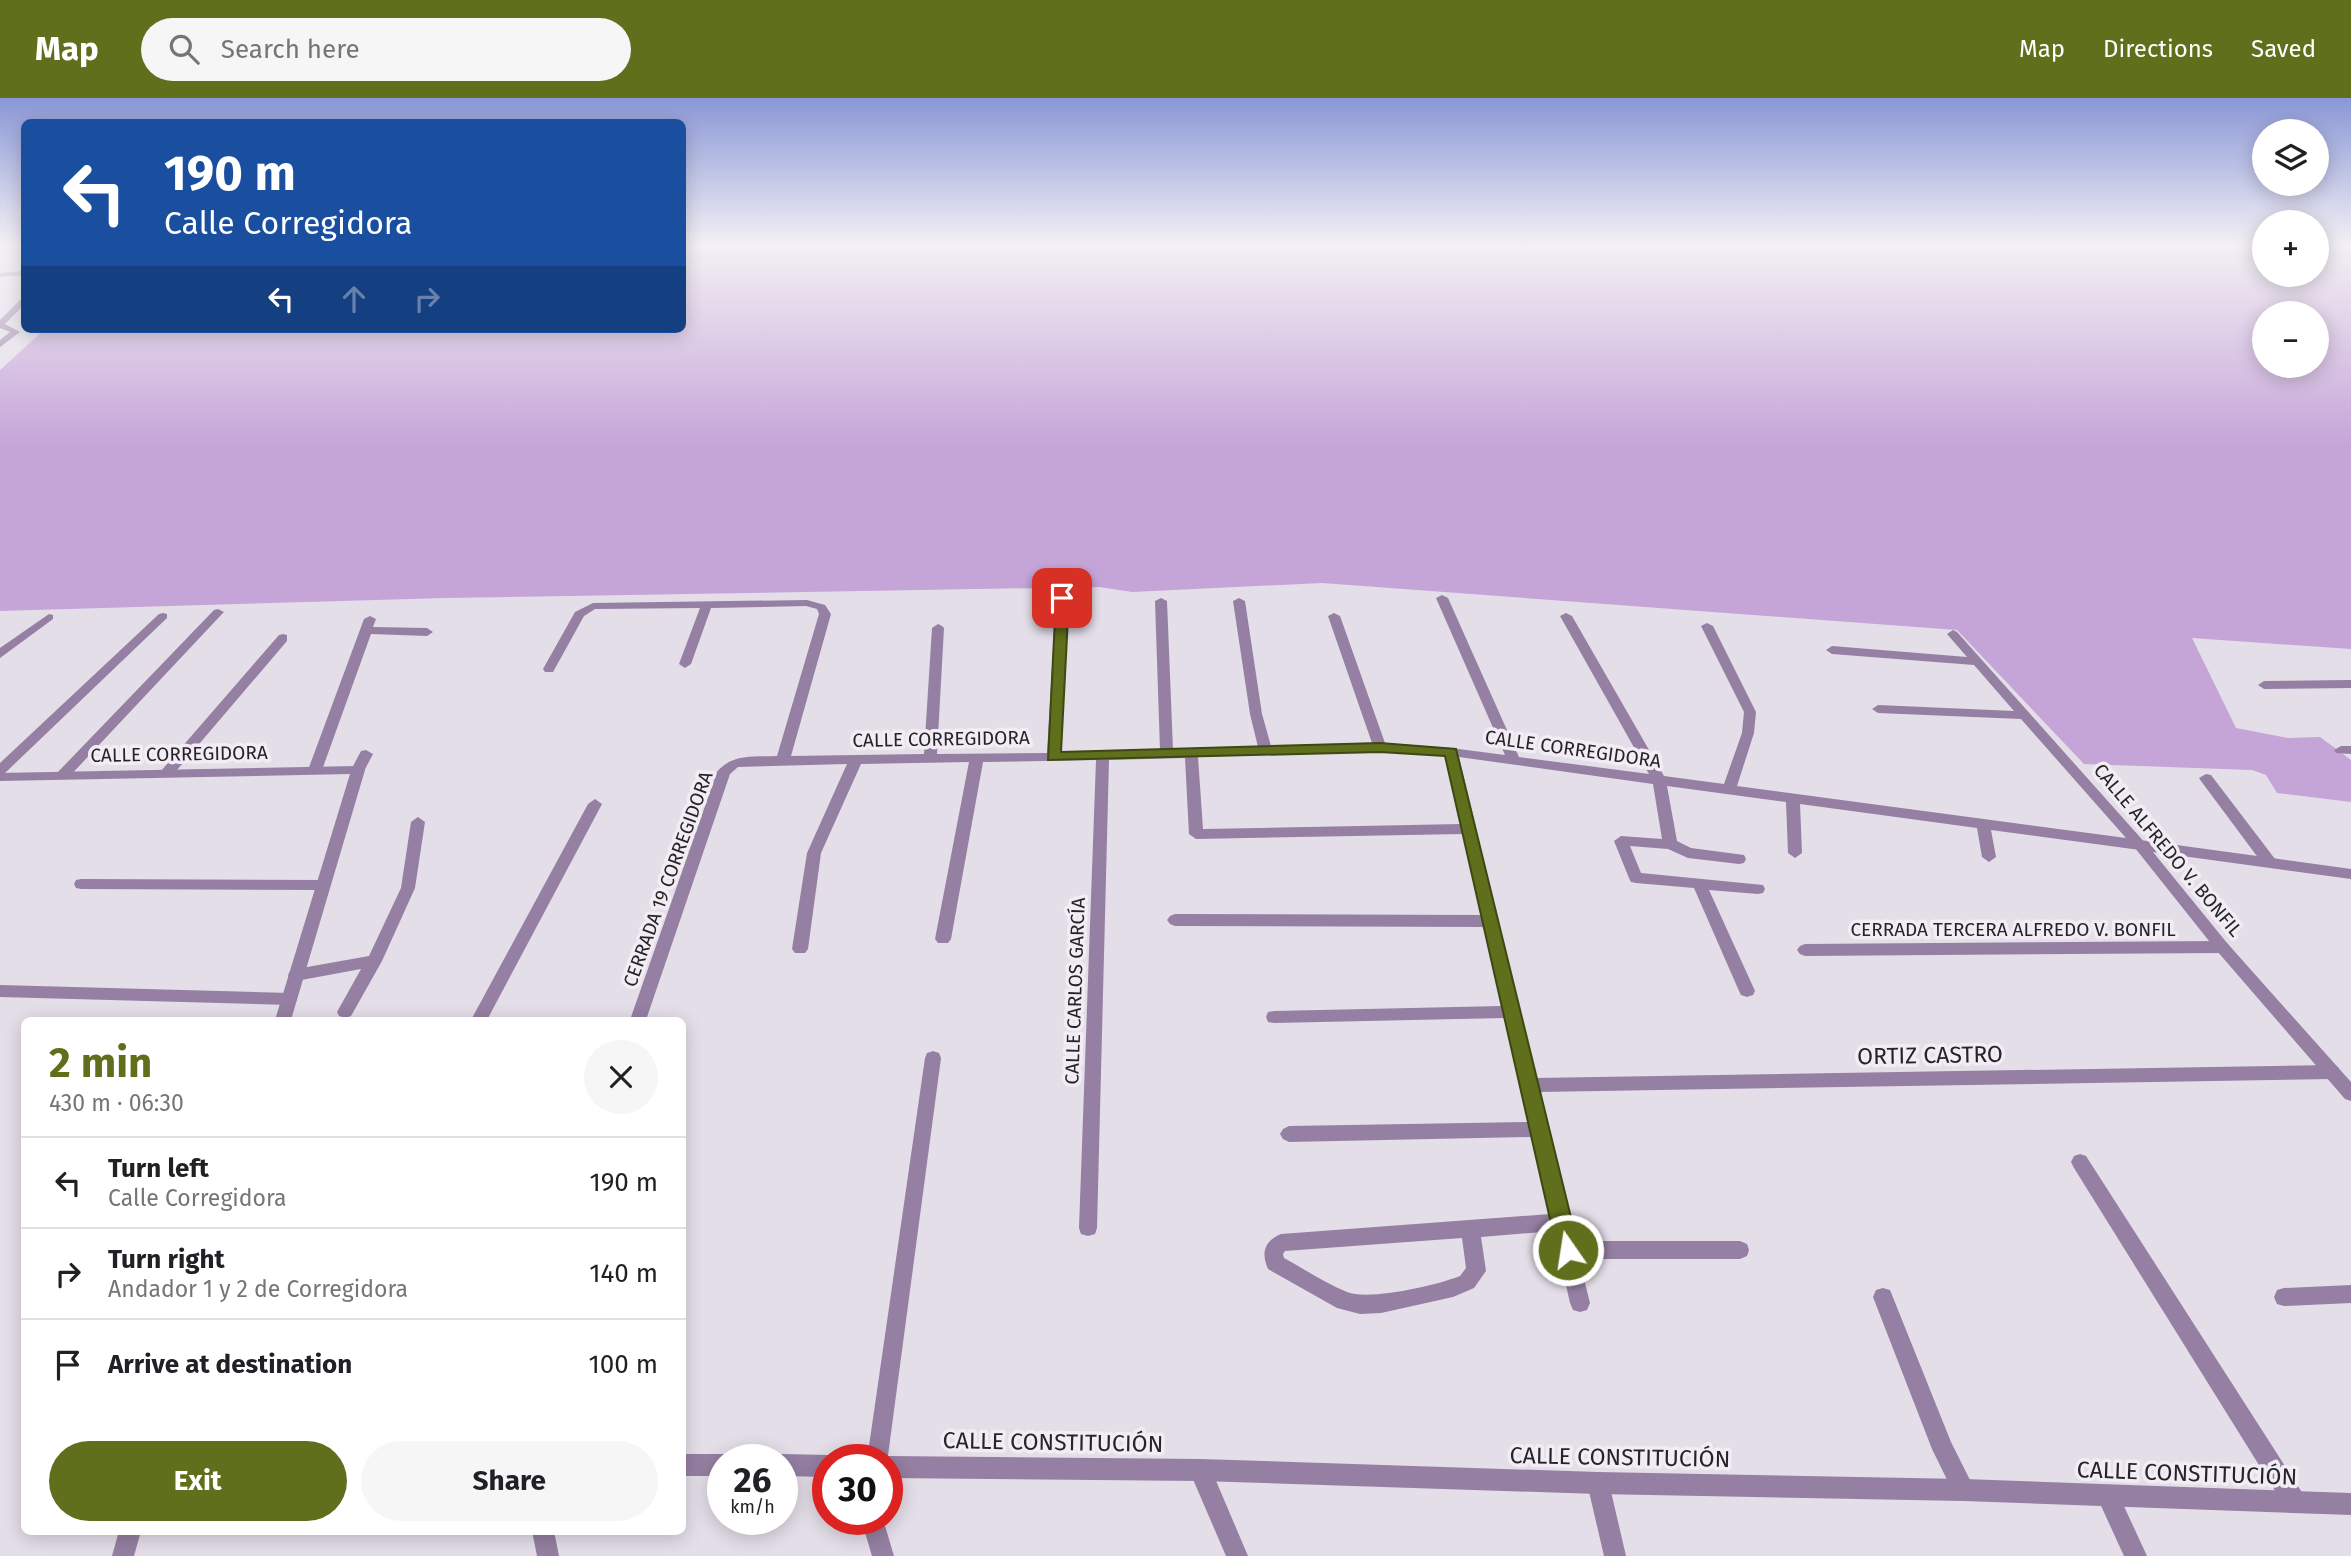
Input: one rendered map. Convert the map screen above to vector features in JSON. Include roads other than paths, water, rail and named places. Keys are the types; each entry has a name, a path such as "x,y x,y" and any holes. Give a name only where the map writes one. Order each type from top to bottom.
{"street":[{"path":"0,325 16,332 0,344"},
{"path":"1053,757 1062,598"},
{"path":"1442,598 1514,761"},
{"path":"1161,601 1167,753"},
{"path":"1239,601 1256,714 1265,750"},
{"path":"548,669 579,614 593,606 807,603 821,607 825,614 783,760"},
{"path":"685,664 707,604"},
{"path":"62,776 218,612"},
{"path":"0,770 163,615"},
{"path":"1334,615 1380,747"},
{"path":"1566,616 1659,780 1670,844"},
{"path":"0,654 49,617"},
{"path":"315,771 368,625 427,632"},
{"path":"1707,626 1750,712 1748,733 1729,790"},
{"path":"930,757 938,628"},
{"name":"CALLE ALFREDO V. BONFIL","path":"1953,634 2140,845 2222,947 2351,1094"},
{"path":"166,774 283,638"},
{"path":"1832,650 1978,662"},
{"path":"2264,685 2351,684"},
{"path":"1878,709 2025,715"},
{"name":"CALLE CORREGIDORA","path":"745,761 1103,756 1380,747 1451,752 2351,874"},
{"path":"1191,752 1196,834 1469,829"},
{"path":"1451,752 1580,1303"},
{"path":"284,1017 358,769 366,754"},
{"name":"CALLE CARLOS GARCÍA","path":"1088,1228 1103,756"},
{"path":"943,939 977,757"},
{"path":"800,949 814,853 856,759"},
{"name":"CERRADA 19 CORREGIDORA","path":"639,1017 724,772 733,764 745,761"},
{"name":"CALLE CORREGIDORA","path":"0,777 358,769"},
{"path":"2206,778 2270,863"},
{"path":"1793,798 1796,853"},
{"path":"481,1017 595,804"},
{"path":"345,1012 374,961 408,888 418,822"},
{"path":"1983,824 1989,857"},
{"path":"1739,859 1688,853 1670,844 1621,841 1636,878 1758,888"},
{"path":"81,884 323,885"},
{"path":"1699,884 1748,991"},
{"path":"1175,920 1491,921"},
{"name":"CERRADA TERCERA ALFREDO V. BONFIL","path":"1805,950 2222,947"},
{"path":"296,975 374,961"},
{"path":"0,991 289,999"},
{"path":"1274,1017 1512,1012"},
{"path":"880,1444 933,1058"},
{"name":"ORTIZ CASTRO","path":"1529,1085 2332,1072"},
{"path":"1290,1134 1540,1129"},
{"path":"2080,1162 2295,1502"},
{"path":"1470,1228 1476,1270 1467,1282 1381,1304 1344,1301 1275,1263 1273,1251 1281,1243 1470,1228 1561,1222"},
{"path":"1568,1250 1740,1250"},
{"path":"2284,1297 2351,1294"},
{"path":"1883,1297 1943,1449 1964,1490"},
{"path":"686,1465 707,1465"},
{"name":"CALLE CONSTITUCIÓN","path":"903,1467 1200,1470 1598,1483 1964,1490 2351,1504"},
{"path":"1200,1470 1237,1556"},
{"path":"1598,1483 1615,1556"},
{"path":"2108,1497 2136,1556"},
{"path":"123,1556 129,1535"},
{"path":"544,1535 548,1556"},
{"path":"877,1535 883,1556"}]}
